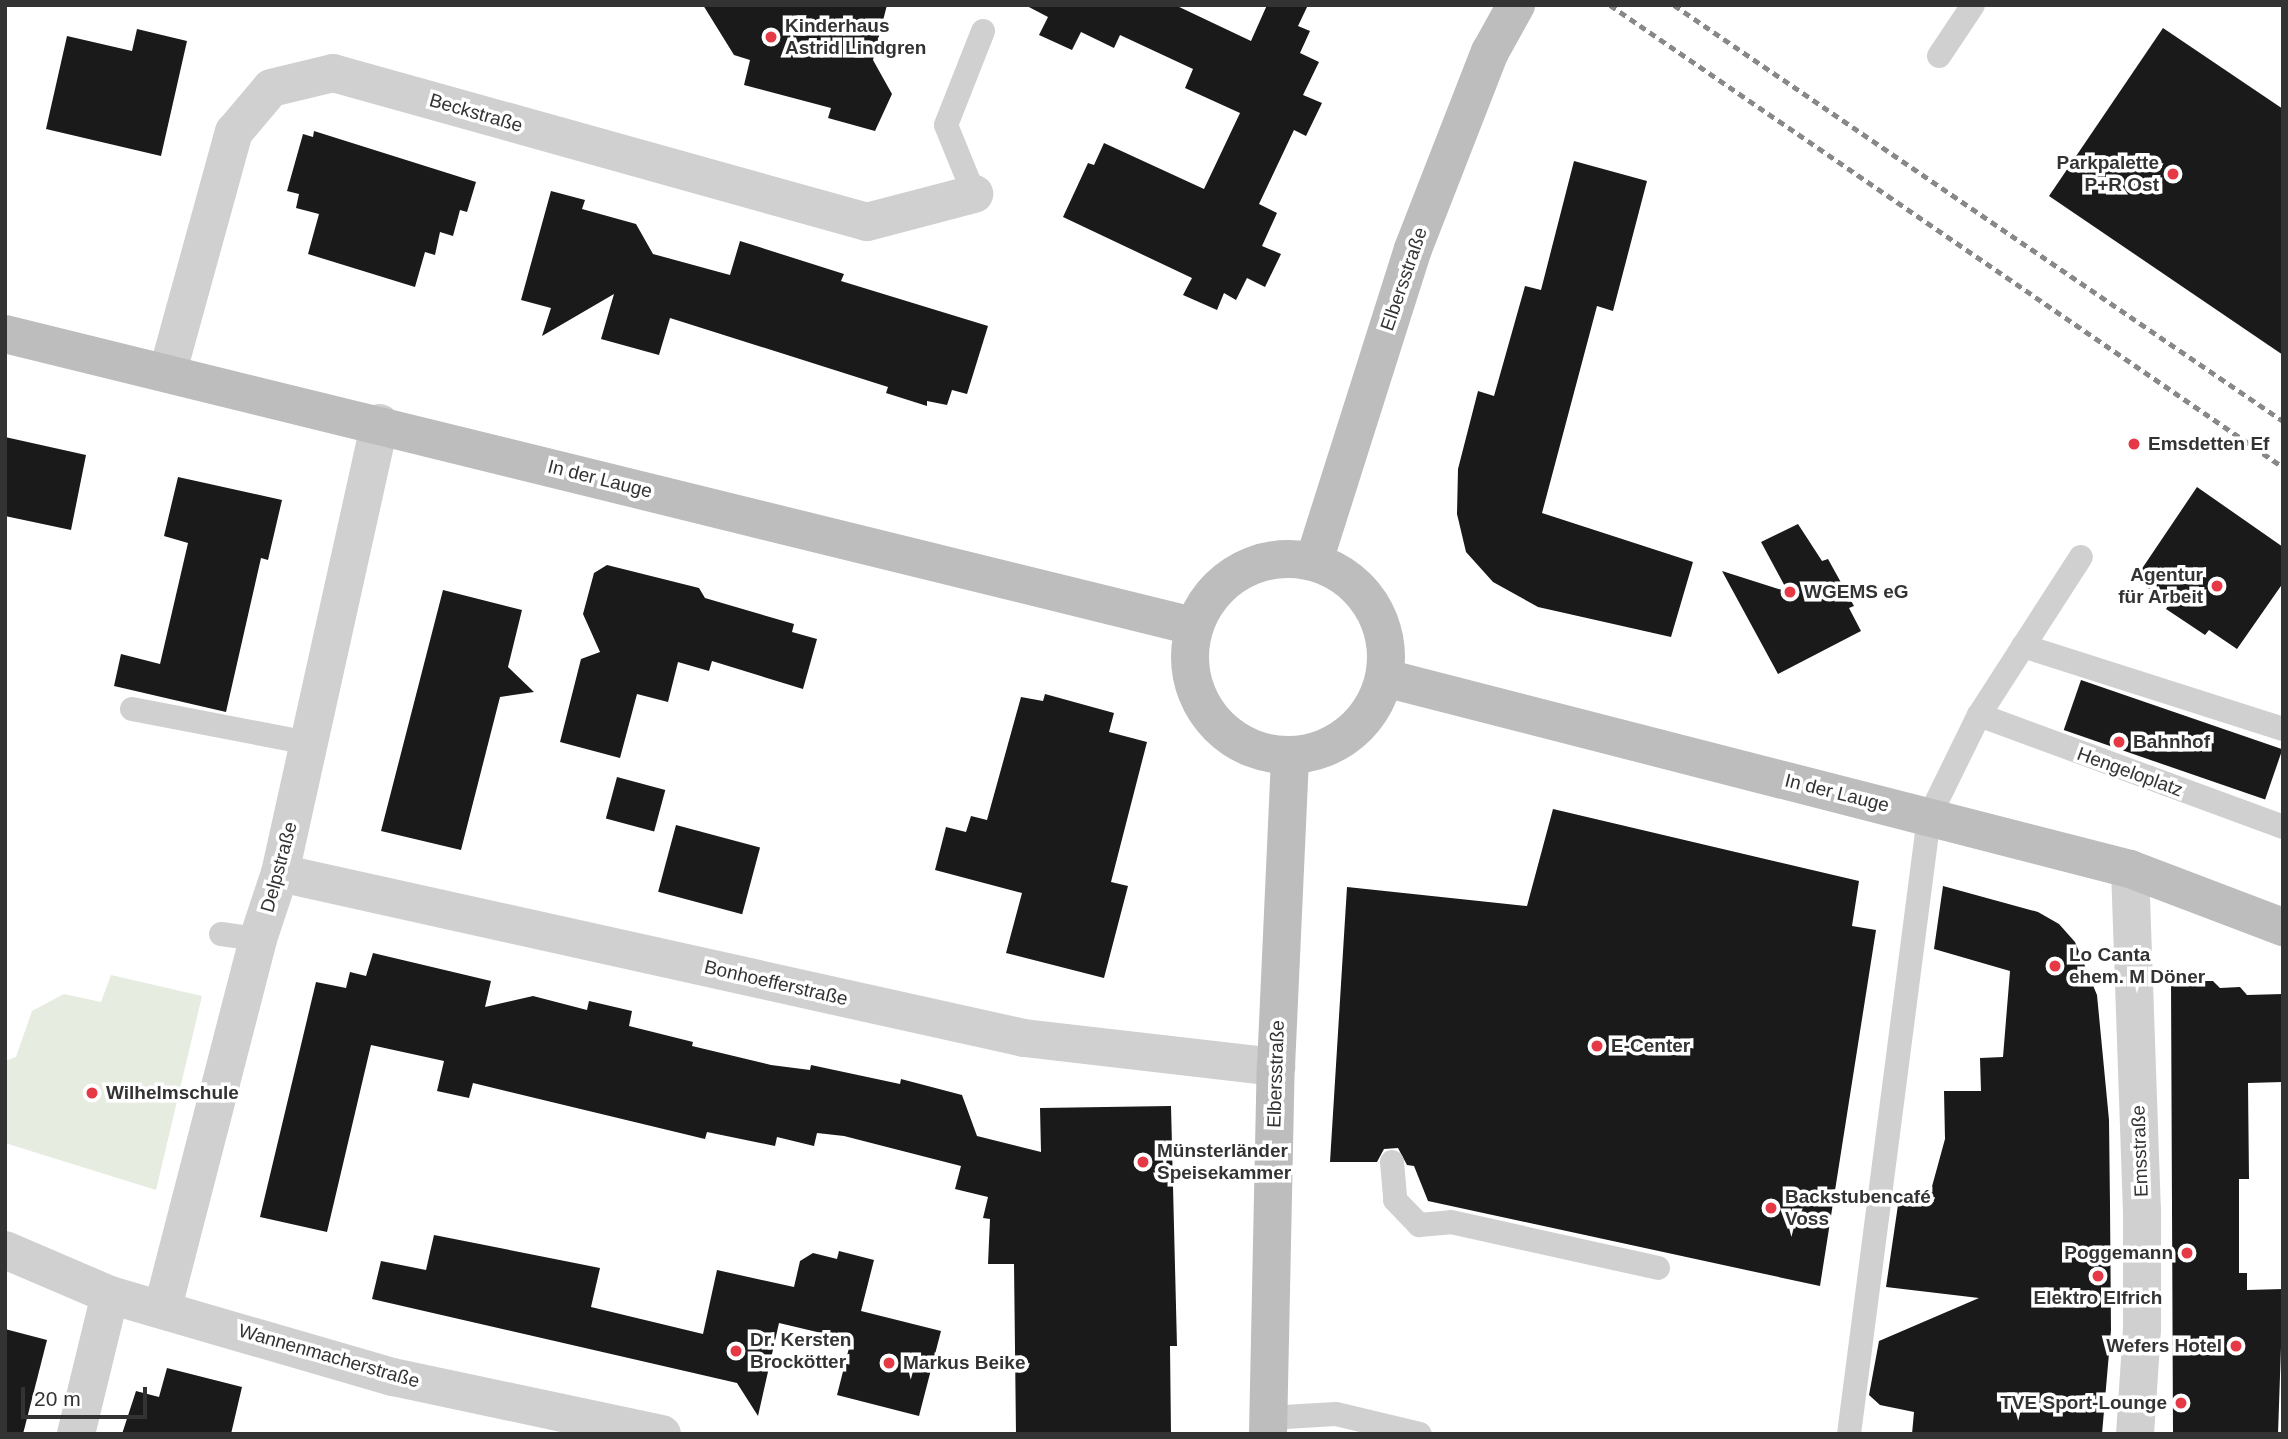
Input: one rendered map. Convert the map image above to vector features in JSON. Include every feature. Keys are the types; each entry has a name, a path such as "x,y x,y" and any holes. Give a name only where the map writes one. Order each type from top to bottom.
{"street":[{"name":"Elbersstraße","path":"1314,561 1413,249 1490,52 1516,5"},
{"name":"Beckstraße","path":"167,371 234,132 271,88 333,73 867,222 974,194"},
{"name":"In der Lauge","path":"5,334 380,423 1194,626"},
{"name":"Delpstraße","path":"163,1307 240,937 280,873 380,423"},
{"path":"1284,558 1314,561 1347,578 1372,605 1383,628 1385,678 1372,708 1351,733 1322,749 1290,755 1264,753 1217,727 1201,705 1191,680 1189,653 1194,626 1207,599 1228,578 1254,564 1284,558"},
{"name":"In der Lauge","path":"1385,678 2130,869 2283,927"},
{"name":"Elbersstraße","path":"1268,1426 1276,1067 1290,755"},
{"name":"Emsstraße","path":"2130,869 2142,1210 2142,1329 2135,1434"},
{"name":"Bonhoefferstraße","path":"280,873 1024,1038 1276,1067"},
{"name":"Wannenmacherstraße","path":"5,1250 110,1295 163,1307 393,1377 662,1434"},
{"path":"76,1434 110,1295"}],"lane":[{"path":"1939,56 1973,5"},
{"path":"974,194 946,125 983,31"},
{"path":"1849,1434 1929,817 1979,715 2081,557"},
{"path":"2022,646 2283,729"},
{"path":"132,709 309,743"},
{"name":"Hengeloplatz","path":"1979,715 2283,827"},
{"path":"1392,1162 1395,1200 1419,1225 1451,1222 1658,1268"},
{"path":"1268,1426 1336,1415 1420,1434"}],"shaded area":[{"path":"111,975 202,996 156,1190 5,1143 5,1061 16,1057 32,1011 64,994 101,1002"}],"building":[{"path":"703,5 887,5 873,60 892,94 875,131 828,118 831,108 744,85 750,60 734,55"},
{"path":"1025,5 1175,5 1251,41 1267,5 1308,5 1298,26 1310,31 1300,53 1319,62 1303,95 1322,103 1306,136 1294,130 1259,204 1277,213 1262,246 1281,254 1265,287 1247,278 1236,300 1224,293 1217,310 1183,295 1192,278 1063,217 1088,163 1094,165 1104,143 1204,189 1240,113 1185,88 1193,69 1120,35 1114,48 1081,32 1072,50 1039,35 1048,17"},
{"name":"Parkpalette P+R Ost","path":"2163,28 2283,109 2283,355 2049,196"},
{"path":"137,29 187,41 161,156 46,129 67,36 132,51"},
{"path":"314,131 476,182 467,212 460,210 453,236 440,232 435,255 425,252 415,287 308,254 319,214 296,208 299,194 287,191 303,134 313,137"},
{"path":"1574,161 1647,181 1613,311 1597,306 1542,513 1693,562 1671,637 1538,607 1493,582 1466,552 1457,514 1458,469 1478,391 1494,396 1525,286 1541,290"},
{"path":"551,191 585,200 582,209 636,224 653,254 730,275 740,241 844,274 841,281 988,326 967,394 952,390 947,405 927,401 927,406 886,393 888,387 670,318 659,355 601,339 614,294 542,336 551,308 521,300"},
{"path":"5,437 86,455 71,530 5,516"},
{"path":"178,477 282,500 268,560 261,558 226,712 114,686 121,654 160,664 188,543 164,536"},
{"path":"2197,487 2283,547 2283,583 2237,649 2209,630 2205,635 2166,609 2170,603 2135,579"},
{"name":"WGEMS eG","path":"1798,524 1822,561 1828,559 1854,606 1849,608 1861,631 1778,674 1722,571 1788,592 1761,542"},
{"path":"607,565 699,588 705,598 794,624 792,632 817,639 803,689 712,661 709,671 678,662 668,702 637,694 620,758 560,742 581,659 600,652 583,614 594,573"},
{"path":"443,590 522,610 508,667 534,692 500,697 461,850 381,831"},
{"path":"2081,680 2282,749 2265,799 2064,730"},
{"path":"1045,694 1114,713 1109,732 1147,742 1111,882 1128,886 1104,978 1006,953 1022,893 935,870 946,827 966,832 971,816 987,820 1021,697 1043,701"},
{"path":"617,777 665,790 654,831 606,819"},
{"name":"E-Center","path":"1553,809 1859,881 1852,926 1876,930 1820,1286 1428,1201 1414,1166 1407,1165 1398,1148 1384,1149 1377,1162 1330,1162 1347,887 1527,906"},
{"path":"676,825 760,848 742,914 658,892"},
{"path":"1943,886 2038,912 2059,924 2075,942 2097,995 2109,1120 2110,1205 2111,1330 2102,1434 1912,1434 1914,1412 1880,1405 1869,1395 1879,1341 1979,1298 1886,1287 1899,1198 1928,1201 1945,1139 1944,1091 1981,1091 1980,1058 2003,1057 2010,971 1934,949"},
{"path":"373,953 491,981 485,1007 533,996 587,1010 589,1001 632,1011 629,1026 693,1042 692,1046 771,1065 810,1070 811,1065 900,1084 901,1079 962,1095 977,1136 1041,1152 1040,1108 1171,1106 1177,1346 1170,1346 1171,1434 1016,1434 1014,1264 988,1264 990,1219 983,1218 988,1197 955,1189 961,1166 844,1136 817,1133 814,1146 777,1137 775,1146 707,1132 705,1139 473,1083 469,1098 437,1091 444,1061 371,1045 327,1232 260,1217 316,982 346,988 350,972 366,976"},
{"path":"2171,981 2213,981 2220,988 2240,987 2247,995 2283,994 2283,1082 2248,1083 2249,1179 2239,1179 2239,1273 2247,1273 2247,1290 2283,1289 2278,1434 2173,1434"},
{"path":"434,1235 600,1268 591,1307 703,1334 717,1270 794,1287 800,1261 813,1253 837,1259 839,1251 874,1260 861,1311 941,1331 919,1416 837,1395 851,1340 779,1323 758,1416 737,1383 372,1299 381,1261 426,1270"},
{"path":"5,1329 47,1340 23,1434 5,1434"},
{"path":"167,1368 242,1387 231,1434 122,1434 136,1391 159,1397"}],"railway":[{"path":"1610,5 2283,467"},
{"path":"1674,5 2283,421"}],"place":[{"name":"Kinderhaus Astrid Lindgren","path":"771,37"},
{"name":"Parkpalette P+R Ost","path":"2173,174"},
{"name":"Emsdetten Ef","path":"2134,444"},
{"name":"Agentur für Arbeit","path":"2217,586"},
{"name":"WGEMS eG","path":"1790,592"},
{"name":"Bahnhof","path":"2119,742"},
{"name":"Lo Canta ehem. M Döner","path":"2055,966"},
{"name":"E-Center","path":"1597,1046"},
{"name":"Wilhelmschule","path":"92,1093"},
{"name":"Münsterländer Speisekammer","path":"1143,1162"},
{"name":"Backstubencafé Voss","path":"1771,1208"},
{"name":"Poggemann","path":"2187,1253"},
{"name":"Elektro Elfrich","path":"2098,1276"},
{"name":"Wefers Hotel","path":"2236,1346"},
{"name":"Dr. Kersten Brockötter","path":"736,1351"},
{"name":"Markus Beike","path":"889,1363"},
{"name":"TVE Sport-Lounge","path":"2181,1403"}]}
